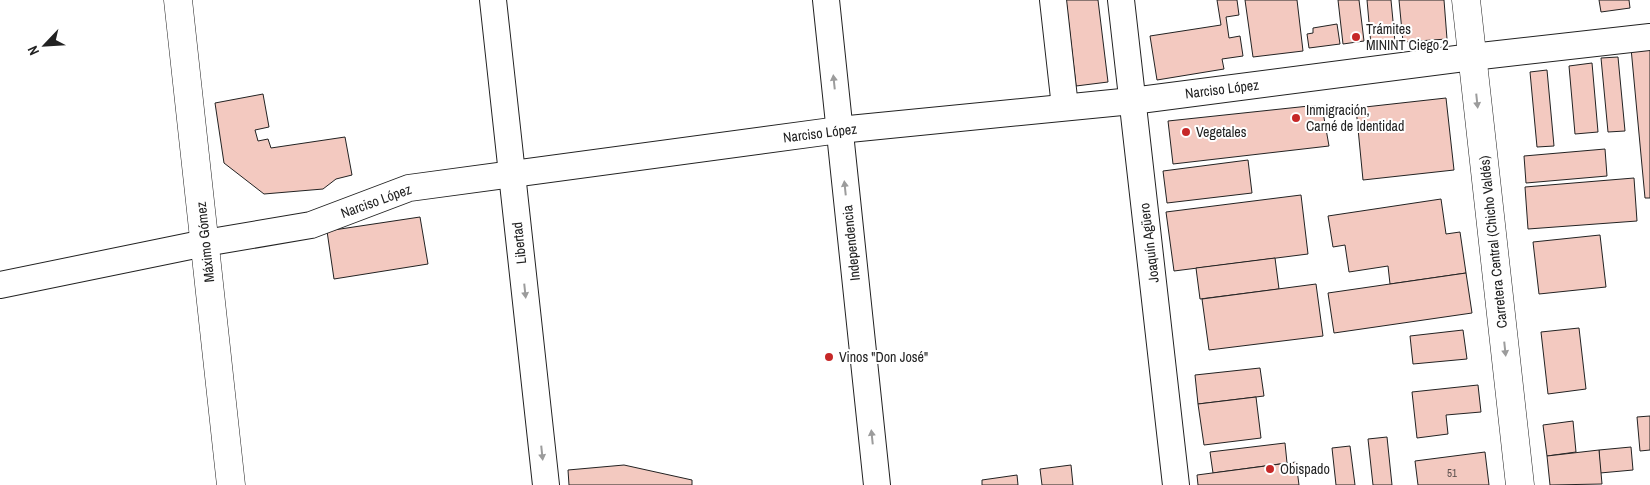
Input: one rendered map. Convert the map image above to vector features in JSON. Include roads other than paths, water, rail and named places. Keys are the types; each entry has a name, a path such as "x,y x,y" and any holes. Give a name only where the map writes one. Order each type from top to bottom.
{"main road":[{"name":"Máximo Gómez","path":"178,0 231,485"},
{"name":"Carretera Central (Chicho Valdés)","path":"1466,0 1520,485"}],"street":[{"name":"Libertad","path":"493,0 546,485"},
{"name":"Independencia","path":"826,0 877,485"},
{"path":"1052,0 1065,107"},
{"name":"Joaquín Agüero","path":"1121,0 1176,485"},
{"name":"Narciso López","path":"0,285 205,243 311,225 409,188 839,130 1132,101 1472,57 1650,37"}],"place":[{"name":"Trámites MININT Ciego 2","path":"1356,37"},
{"name":"Inmigración, Carné de Identidad","path":"1296,118"},
{"name":"Vegetales","path":"1186,132"},
{"name":"Vinos \"Don José\"","path":"829,357"},
{"name":"Obispado","path":"1270,469"}]}
